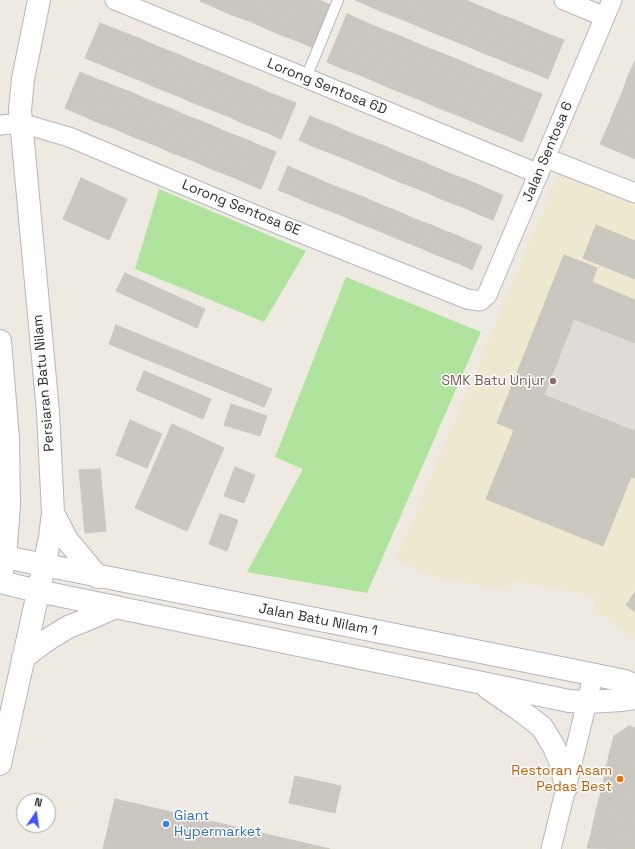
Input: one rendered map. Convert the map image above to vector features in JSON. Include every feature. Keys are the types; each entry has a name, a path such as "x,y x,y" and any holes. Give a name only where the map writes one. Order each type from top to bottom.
{"main road":[{"name":"Persiaran Batu Nilam","path":"0,764 44,566 53,513 48,412 10,124 20,110 23,78 39,0"},
{"path":"0,341 8,439 9,506 0,581"},
{"path":"53,513 66,540 98,576"},
{"name":"Jalan Batu Nilam 1","path":"2,557 625,681 635,686"},
{"name":"Jalan Batu Nilam 1","path":"0,581 38,591 569,702 622,700 635,698"},
{"path":"23,658 44,642 68,627 116,607"},
{"path":"480,683 542,727 557,753 566,788"}],"street":[{"name":"Lorong Sentosa 6D","path":"115,0 306,78 543,166"},
{"path":"564,0 609,8"},
{"name":"Jalan Sentosa 6","path":"480,301 487,295 609,8"},
{"name":"Lorong Sentosa 6E","path":"10,124 69,137 253,214 467,299 480,301"},
{"path":"543,166 635,193"},
{"path":"551,849 587,702 592,675"}],"lane":[{"path":"306,78 338,0"}],"shaded area":[{"name":"SMK Batu Unjur","path":"559,172 635,203 635,640 609,619 594,612 595,597 512,580 509,591 429,576 396,559"},
{"path":"574,319 635,343 634,431 544,395"}],"green space":[{"path":"159,189 306,251 264,322 135,269"},
{"path":"346,277 481,332 367,593 247,572 303,469 275,457"}],"building":[{"path":"220,0 216,8 200,1"},
{"path":"220,0 239,0 232,15 216,8"},
{"path":"239,0 258,0 249,21 232,15"},
{"path":"258,0 276,0 265,28 249,21"},
{"path":"276,0 295,0 281,35 265,28"},
{"path":"295,0 314,0 297,41 281,35"},
{"path":"314,0 319,0 331,5 314,48 297,41"},
{"path":"355,0 371,0 369,6"},
{"path":"371,0 390,0 385,13 369,6"},
{"path":"390,0 409,0 401,19 385,13"},
{"path":"409,0 428,0 418,26 401,19"},
{"path":"428,0 447,0 434,33 418,26"},
{"path":"447,0 466,0 450,39 434,33"},
{"path":"466,0 482,7 467,46 450,39"},
{"path":"482,7 499,14 483,53 467,46"},
{"path":"347,14 363,21 343,69 327,62"},
{"path":"499,14 515,20 499,59 483,53"},
{"path":"515,20 531,27 515,66 499,59"},
{"path":"363,21 379,28 360,75 343,69"},
{"path":"100,23 115,29 100,64 85,58"},
{"path":"531,27 548,34 532,72 515,66"},
{"path":"379,28 395,34 376,82 360,75"},
{"path":"115,29 128,34 114,70 100,64"},
{"path":"128,34 141,39 126,75 114,70"},
{"path":"395,34 412,41 392,89 376,82"},
{"path":"548,34 564,40 548,79 532,72"},
{"path":"141,39 154,45 139,80 126,75"},
{"path":"412,41 428,48 408,95 392,89"},
{"path":"154,45 167,50 152,86 139,80"},
{"path":"428,48 444,54 425,102 408,95"},
{"path":"167,50 180,55 165,91 152,86"},
{"path":"444,54 461,61 441,109 425,102"},
{"path":"180,55 193,61 178,96 165,91"},
{"path":"193,61 206,66 191,102 178,96"},
{"path":"461,61 477,68 457,115 441,109"},
{"path":"635,61 635,79 628,76"},
{"path":"206,66 218,71 204,107 191,102"},
{"path":"477,68 493,74 474,122 457,115"},
{"path":"218,71 232,77 217,112 204,107"},
{"path":"80,72 94,78 79,114 65,108"},
{"path":"493,74 509,81 490,129 474,122"},
{"path":"628,76 635,79 635,98 622,93"},
{"path":"232,77 244,82 230,117 217,112"},
{"path":"94,78 107,83 92,120 79,114"},
{"path":"509,81 526,88 506,135 490,129"},
{"path":"244,82 257,87 242,123 230,117"},
{"path":"107,83 120,88 105,125 92,120"},
{"path":"257,87 270,93 255,128 242,123"},
{"path":"120,88 133,93 118,130 105,125"},
{"path":"526,88 542,94 522,142 506,135"},
{"path":"133,93 146,99 131,136 118,130"},
{"path":"270,93 283,98 268,133 255,128"},
{"path":"622,93 635,98 635,117 615,109"},
{"path":"283,98 296,103 281,139 268,133"},
{"path":"146,99 159,104 144,141 131,136"},
{"path":"159,104 172,109 157,146 144,141"},
{"path":"172,109 185,115 170,152 157,146"},
{"path":"615,109 635,117 635,137 608,126"},
{"path":"185,115 198,120 183,157 170,152"},
{"path":"310,116 322,121 312,146 299,140"},
{"path":"198,120 211,125 196,162 183,157"},
{"path":"322,121 335,126 325,151 312,146"},
{"path":"211,125 224,131 209,168 196,162"},
{"path":"335,126 348,132 338,156 325,151"},
{"path":"608,126 635,137 635,159 600,144"},
{"path":"224,131 237,136 222,173 209,168"},
{"path":"348,132 361,137 351,161 338,156"},
{"path":"237,136 250,141 235,178 222,173"},
{"path":"361,137 374,142 364,167 351,161"},
{"path":"250,141 263,147 248,184 235,178"},
{"path":"374,142 387,147 377,172 364,167"},
{"path":"263,147 276,152 261,189 248,184"},
{"path":"387,147 400,153 390,178 377,172"},
{"path":"400,153 413,158 402,183 390,178"},
{"path":"413,158 426,163 416,188 402,183"},
{"path":"426,163 439,169 428,193 416,188"},
{"path":"288,166 301,172 291,195 278,190"},
{"path":"439,169 451,174 441,199 428,193"},
{"path":"301,172 314,177 304,201 291,195"},
{"path":"451,174 465,179 454,204 441,199"},
{"path":"314,177 327,183 317,206 304,201"},
{"path":"81,178 127,199 109,240 63,219"},
{"path":"465,179 477,184 467,209 454,204"},
{"path":"327,183 340,188 330,211 317,206"},
{"path":"477,184 490,190 480,215 467,209"},
{"path":"340,188 353,193 343,216 330,211"},
{"path":"490,190 503,195 493,220 480,215"},
{"path":"353,193 366,198 356,222 343,216"},
{"path":"366,198 379,204 369,227 356,222"},
{"path":"379,204 392,209 382,232 369,227"},
{"path":"392,209 404,214 395,238 382,232"},
{"path":"404,214 417,220 408,243 395,238"},
{"path":"417,220 431,225 421,248 408,243"},
{"path":"431,225 443,230 434,254 421,248"},
{"path":"596,225 635,241 635,279 583,258"},
{"path":"443,230 456,235 447,259 434,254"},
{"path":"456,235 469,241 460,264 447,259"},
{"path":"469,241 482,246 472,270 460,264"},
{"path":"564,255 597,268 592,282 635,300 635,343 574,319 544,395 634,431 635,428 635,478 631,477 603,546 486,499 514,430 497,423"},
{"path":"125,273 205,309 197,328 116,291"},
{"path":"116,325 272,389 264,407 109,344"},
{"path":"144,371 211,399 203,419 136,390"},
{"path":"231,404 267,416 260,436 224,425"},
{"path":"130,420 162,434 147,468 116,455"},
{"path":"172,424 224,448 187,531 135,508"},
{"path":"235,467 255,475 244,503 224,496"},
{"path":"100,469 106,531 85,533 79,470"},
{"path":"220,514 238,520 227,551 209,544"},
{"path":"635,592 635,612 626,605"},
{"path":"629,726 635,728 635,761 609,755 614,736"},
{"path":"609,755 635,761 635,781 605,774"},
{"path":"605,774 635,781 635,800 601,792"},
{"path":"295,776 341,786 335,813 289,803"},
{"path":"601,792 635,800 635,820 596,811"},
{"name":"Giant Hypermarket","path":"115,799 330,849 103,849"},
{"path":"596,811 635,820 635,840 592,830"},
{"path":"592,830 635,840 635,849 587,848"}],"place":[{"name":"SMK Batu Unjur","path":"553,381"},
{"name":"Restoran Asam Pedas Best","path":"620,779"},
{"name":"Giant Hypermarket","path":"166,824"}]}
